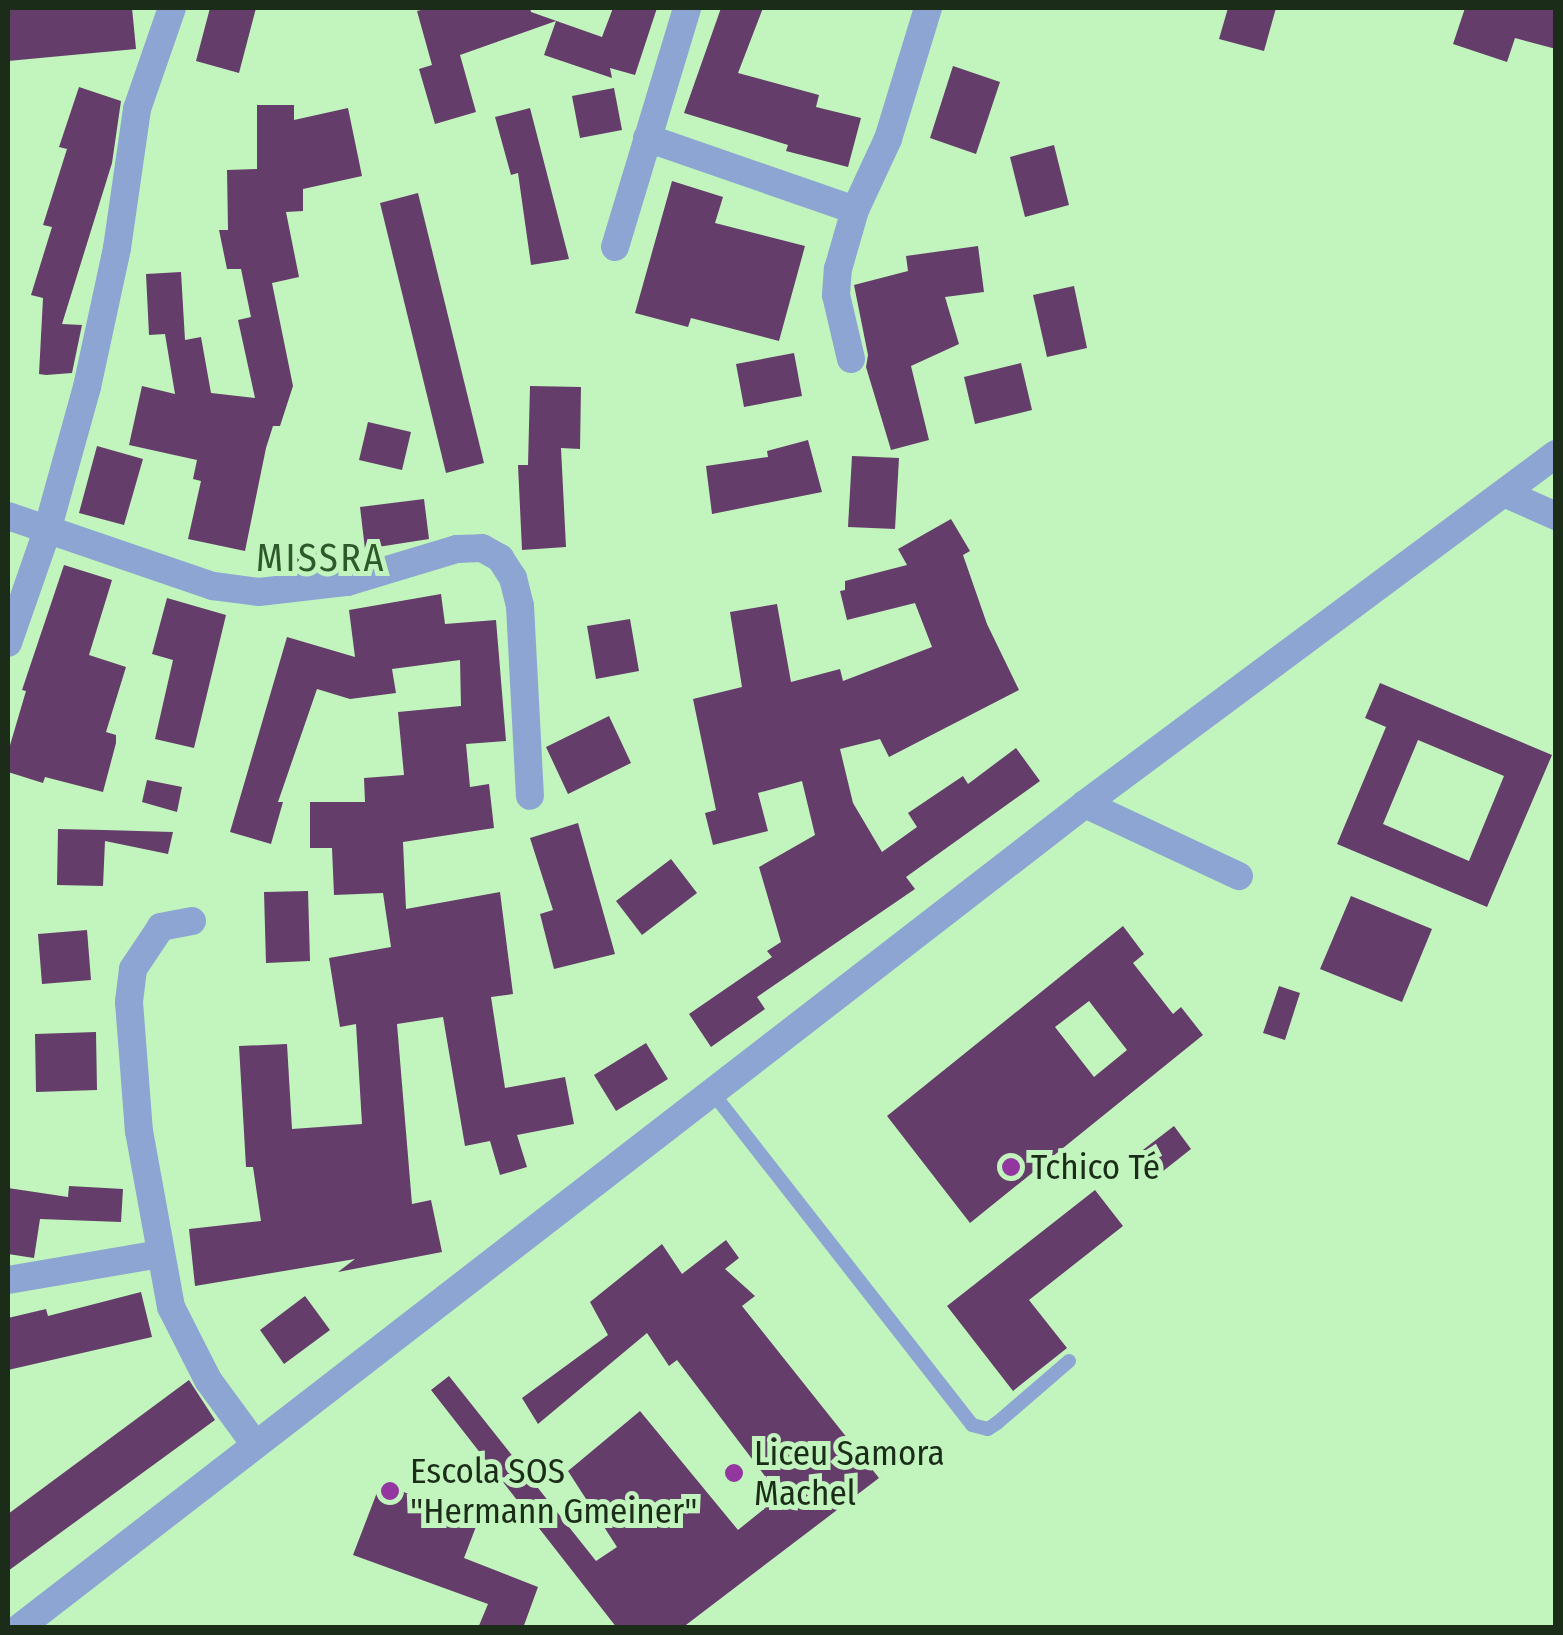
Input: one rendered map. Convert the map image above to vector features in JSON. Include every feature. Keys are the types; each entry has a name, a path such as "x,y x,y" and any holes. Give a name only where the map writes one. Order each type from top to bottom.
{"street":[{"path":"8,643 47,531 104,318 137,109 172,8"},
{"path":"615,247 687,8"},
{"path":"851,359 836,295 855,210 888,139 928,8"},
{"path":"647,138 855,210"},
{"path":"20,1628 254,1443 1086,804 1334,615 1506,494 1556,454"},
{"path":"1506,494 1556,516"},
{"path":"8,516 213,586 259,592 346,582 457,548 482,548 500,558 513,578 520,606 530,796"},
{"path":"1086,804 1239,876"},
{"path":"192,921 160,927 145,944 133,968 129,1002 139,1131 171,1306 188,1346 254,1443"},
{"path":"8,1280 160,1254"}],"lane":[{"path":"712,1092 972,1424 988,1428 996,1424 1069,1362"}],"building":[{"path":"8,8 132,8 136,49 8,61"},
{"path":"210,8 256,8 239,73 196,61"},
{"path":"530,8 531,12 602,37 613,8 657,8 635,75 610,68 612,78 544,55 556,21 460,55 476,112 435,124 419,69 432,65 417,11"},
{"path":"721,8 763,8 738,73 819,95 816,107 861,118 848,167 786,151 788,145 684,113"},
{"path":"1228,8 1276,8 1264,51 1219,39"},
{"path":"1465,8 1556,8 1556,49 1515,38 1507,62 1453,44"},
{"path":"953,66 1000,82 976,154 930,138"},
{"path":"79,87 121,101 112,163 62,324 82,325 72,373 46,375 39,374 43,298 31,295 52,227 43,225 67,149 59,147"},
{"path":"614,88 622,130 580,138 572,96"},
{"path":"257,105 294,105 294,120 348,108 362,176 303,189 303,211 286,212 299,277 272,283 293,386 280,426 273,426 266,448 245,551 188,539 201,481 193,479 197,460 129,445 142,386 175,394 165,334 149,335 146,274 181,272 185,340 201,337 211,393 255,398 238,320 251,317 241,269 227,269 219,230 228,230 227,170 257,169"},
{"path":"530,108 569,259 531,265 518,173 511,175 495,117"},
{"path":"1054,145 1069,205 1025,217 1010,157"},
{"path":"672,181 723,197 715,223 805,246 779,341 691,318 688,327 635,313"},
{"path":"418,193 484,463 446,473 380,203"},
{"path":"978,246 984,292 945,297 959,344 911,366 929,440 891,450 866,367 868,355 854,285 908,271 906,256"},
{"path":"1074,286 1087,348 1047,357 1033,295"},
{"path":"794,353 802,396 744,407 736,364"},
{"path":"1021,363 1032,410 975,424 964,377"},
{"path":"530,386 581,387 580,449 561,448 566,547 522,550 518,465 528,465"},
{"path":"368,422 411,432 402,470 359,460"},
{"path":"808,440 822,492 712,514 706,466 768,457 767,451"},
{"path":"97,446 143,459 124,525 79,513"},
{"path":"852,456 899,458 895,529 848,527"},
{"path":"424,499 429,539 365,549 360,507"},
{"path":"951,519 970,551 963,555 987,624 1019,690 889,757 880,739 840,749 853,803 882,852 917,827 908,813 963,776 968,784 1016,748 1040,781 906,877 915,889 757,997 765,1009 711,1047 689,1014 772,957 767,951 781,942 759,867 815,835 802,781 758,793 768,831 713,845 705,813 716,810 693,699 742,687 730,612 777,604 791,682 840,669 843,681 932,647 915,603 847,620 840,591 845,590 845,581 907,565 898,549"},
{"path":"334,542 336,566 283,572 281,547"},
{"path":"64,565 112,580 89,655 126,667 106,732 116,735 116,743 103,792 45,777 43,783 8,772 8,752 26,691 22,690"},
{"path":"441,594 445,624 496,620 506,741 466,744 470,787 489,784 494,828 403,842 406,909 500,892 513,994 491,997 505,1088 565,1077 574,1124 517,1135 527,1167 500,1175 490,1141 465,1146 443,1017 397,1024 412,1204 431,1200 442,1252 338,1272 355,1259 195,1286 189,1229 261,1221 253,1167 246,1167 239,1046 287,1044 292,1129 362,1124 356,1024 340,1027 329,958 391,947 383,893 334,895 332,848 310,848 310,802 365,802 364,778 404,775 398,712 461,706 460,660 392,669 396,693 350,699 317,689 278,802 283,802 271,844 230,832 287,637 355,657 349,610"},
{"path":"167,598 226,615 194,748 155,739 173,660 152,654"},
{"path":"630,619 639,671 596,679 587,626"},
{"path":"1380,683 1552,755 1487,907 1337,844 1386,727 1365,718","holes":["1418,740 1504,776 1469,861 1383,824"]},
{"path":"609,716 631,763 568,794 546,747"},
{"path":"147,780 182,787 177,812 142,802"},
{"path":"578,823 615,954 554,969 540,914 553,910 530,838"},
{"path":"58,829 173,832 168,854 105,841 103,886 57,885"},
{"path":"671,859 697,893 642,935 616,901"},
{"path":"308,891 310,961 266,963 264,892"},
{"path":"1351,896 1432,929 1402,1002 1320,969"},
{"path":"1123,926 1144,954 1133,963 1173,1014 1181,1007 1203,1035 970,1223 887,1116","holes":["1089,1001 1127,1050 1094,1077 1055,1027"]},
{"path":"87,930 91,980 42,984 38,934"},
{"path":"1279,986 1300,993 1285,1040 1263,1033"},
{"path":"96,1032 97,1090 36,1092 35,1034"},
{"path":"646,1043 668,1079 616,1111 594,1075"},
{"path":"1174,1126 1191,1149 1153,1179 1135,1156"},
{"path":"69,1186 123,1189 121,1222 40,1219 34,1258 8,1254 8,1188 68,1197"},
{"path":"1095,1190 1123,1226 1029,1300 1067,1348 1013,1391 947,1306"},
{"path":"726,1240 739,1258 725,1269 755,1296 742,1306 879,1478 682,1628 617,1628 431,1390 449,1376 596,1561 617,1547 568,1471 640,1411 738,1530 780,1496 677,1360 669,1366 647,1333 538,1424 522,1398 608,1335 590,1302 662,1244 682,1274"},
{"path":"141,1292 152,1337 8,1370 8,1318 46,1309 48,1316"},
{"path":"305,1296 330,1330 284,1364 260,1330"},
{"path":"189,1380 215,1420 8,1571 8,1514"},
{"path":"381,1482 477,1524 464,1558 538,1587 523,1628 478,1628 488,1604 353,1555"}],"place":[{"name":"Tchico Té","path":"1011,1167"},
{"name":"Liceu Samora Machel","path":"734,1473"},
{"name":"Escola SOS \"Hermann Gmeiner\"","path":"390,1491"}],"district":[{"name":"MISSRA","path":"321,559"}]}
